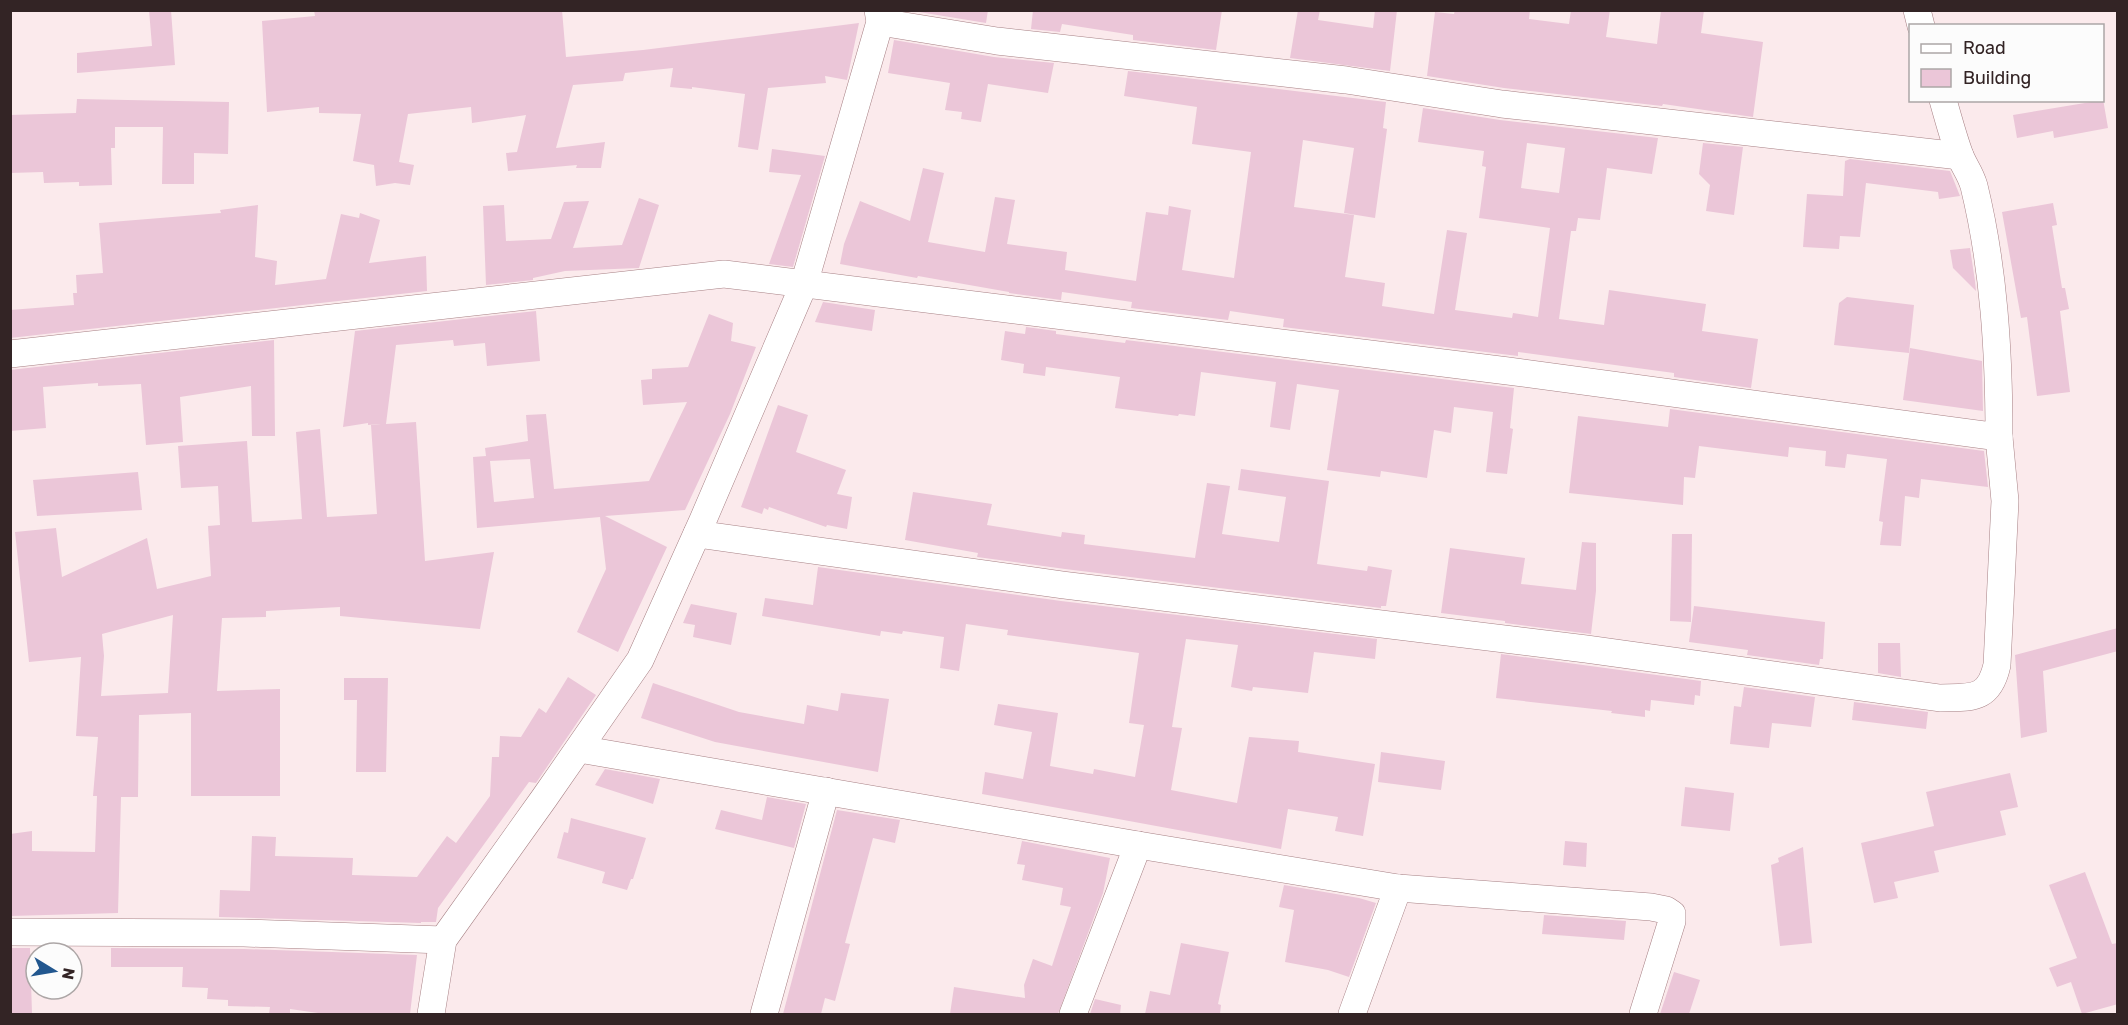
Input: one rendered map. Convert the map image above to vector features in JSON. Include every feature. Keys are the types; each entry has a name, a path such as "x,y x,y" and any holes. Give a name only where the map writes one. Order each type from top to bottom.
{"street":[{"path":"431,1014 443,940 640,660 697,534 804,284 879,16 997,41 1346,80 1503,104 1959,156"},
{"path":"697,534 1063,585 1586,649 1940,698 1969,697 1986,690 1993,682 1997,665 2005,501 1999,437 2000,365 1992,287 1974,187 1969,170 1959,156 1944,102"},
{"path":"10,354 724,274 1508,371 1999,437"},
{"path":"579,748 1398,888 1666,910 1672,914 1672,921 1643,1014"},
{"path":"764,1014 826,791"},
{"path":"1073,1014 1138,845"},
{"path":"1352,1014 1398,888"},
{"path":"10,932 244,933 443,940"}],"building":[{"path":"149,10 171,10 175,65 77,73 77,53 152,46"},
{"path":"314,10 562,10 566,57 643,50 859,23 847,80 825,76 826,83 768,88 758,150 738,147 745,94 692,87 692,89 670,87 673,68 625,73 623,81 573,85 556,148 605,142 601,168 576,168 577,165 508,171 506,153 517,152 526,115 472,123 471,107 408,114 399,162 414,165 410,185 395,183 376,186 374,165 353,161 361,114 319,113 319,107 267,112 262,21 315,16"},
{"path":"907,10 988,10 986,23"},
{"path":"1033,10 1222,10 1216,50 1133,40 1133,35 1062,24 1060,32 1031,29"},
{"path":"1298,10 1320,10 1318,20 1373,28 1375,10 1397,10 1390,71 1290,58"},
{"path":"1455,10 1530,10 1529,19 1569,24 1571,10 1610,10 1606,37 1657,44 1661,10 1704,10 1701,33 1763,42 1753,117 1663,104 1662,106 1504,88 1427,76 1435,12 1454,14"},
{"path":"894,40 994,57 1054,63 1048,93 988,84 981,122 961,119 962,112 945,110 950,83 888,73"},
{"path":"1128,71 1386,102 1383,128 1387,129 1375,218 1344,213 1354,148 1303,140 1294,207 1354,215 1345,277 1385,283 1382,306 1434,314 1447,230 1467,233 1455,310 1512,318 1513,313 1538,317 1550,228 1479,218 1486,167 1482,166 1484,151 1418,142 1423,108 1500,120 1658,138 1652,174 1607,168 1600,220 1578,218 1576,231 1571,231 1559,319 1604,325 1609,290 1706,304 1702,331 1758,339 1751,388 1674,377 1674,373 1518,352 1518,356 1283,327 1284,319 1230,311 1228,320 1131,308 1132,302 1062,292 1061,300 840,264 844,244 860,201 910,221 923,168 944,173 928,242 985,252 995,197 1015,200 1007,244 1067,252 1065,270 1136,281 1146,212 1168,215 1169,206 1191,210 1182,270 1234,278 1251,152 1192,144 1197,107 1124,96","holes":["1527,143 1565,148 1559,193 1521,188"]},
{"path":"77,99 229,102 228,154 194,153 194,184 162,184 163,127 115,127 115,148 111,148 112,185 79,186 79,182 44,183 43,172 10,173 10,115 76,113"},
{"path":"2104,102 2108,128 2054,138 2053,131 2017,138 2013,115"},
{"path":"1703,143 1743,147 1734,215 1706,211 1710,185 1699,174"},
{"path":"772,149 825,156 793,267 769,264 801,175 769,172"},
{"path":"1850,159 1950,171 1960,196 1939,199 1938,192 1866,183 1860,237 1840,236 1839,249 1803,247 1807,194 1843,196 1845,161"},
{"path":"639,198 659,205 639,268 565,271 533,278 533,280 486,285 483,206 504,205 506,241 551,239 564,202 589,201 573,248 622,245"},
{"path":"2053,203 2057,225 2052,226 2062,288 2065,288 2069,309 2060,311 2070,392 2037,396 2027,317 2021,318 2002,212"},
{"path":"258,205 255,257 277,261 275,285 326,279 341,214 359,218 360,213 380,220 369,263 426,256 427,291 10,338 10,310 74,305 73,293 77,293 76,275 103,273 99,223 221,213 220,210"},
{"path":"1970,248 1976,291 1953,268 1950,250"},
{"path":"1847,297 1914,305 1909,353 1834,345 1839,303"},
{"path":"823,302 875,310 872,331 815,322"},
{"path":"536,311 540,361 487,366 485,343 454,346 453,340 396,345 386,424 416,422 425,561 494,552 480,629 340,616 340,607 266,611 266,617 222,618 217,691 280,689 280,796 191,796 191,713 139,715 138,797 121,797 118,913 10,916 10,834 32,831 32,851 95,852 97,796 93,796 98,737 76,736 81,657 29,662 15,532 56,528 62,577 147,538 157,589 211,576 208,526 220,525 218,486 181,488 178,446 247,441 252,522 302,519 296,432 320,429 327,517 377,514 371,425 381,424 368,425 368,423 343,427 355,331","holes":["173,615 168,693 101,696 104,656 102,634"]},
{"path":"709,314 733,323 731,341 756,347 730,414 685,510 605,516 667,547 618,652 577,632 606,569 600,517 477,528 473,457 486,456 485,448 528,441 526,415 546,414 554,489 649,481 687,402 643,405 641,380 652,379 652,369 688,367","holes":["530,459 534,498 494,502 490,461"]},
{"path":"1026,327 1056,331 1056,334 1125,343 1126,340 1514,388 1510,428 1513,429 1507,474 1486,472 1493,412 1454,407 1451,433 1434,430 1427,478 1381,471 1380,477 1327,470 1339,390 1297,384 1290,430 1270,427 1276,382 1201,372 1195,416 1115,408 1120,377 1046,367 1045,376 1023,373 1024,364 1001,360 1005,331 1025,334"},
{"path":"274,340 275,436 252,436 251,386 180,397 183,442 146,445 141,384 98,386 98,383 43,387 46,428 10,431 10,370"},
{"path":"1910,348 1982,361 1983,411 1903,400"},
{"path":"778,405 808,415 796,452 846,470 837,494 852,497 847,529 827,525 826,527 769,507 768,510 764,508 762,514 741,507"},
{"path":"1670,409 1984,451 1988,487 1921,479 1919,498 1905,496 1901,546 1880,545 1883,522 1879,521 1887,459 1847,454 1845,468 1825,466 1826,451 1789,447 1788,457 1699,446 1695,478 1684,477 1683,505 1569,493 1578,416 1668,427"},
{"path":"1241,469 1329,481 1317,564 1367,571 1368,566 1392,570 1386,606 1381,606 1381,608 977,557 978,553 905,540 913,492 992,504 987,525 1061,537 1062,532 1085,535 1084,544 1195,558 1207,483 1230,486 1222,534 1279,542 1286,497 1238,490"},
{"path":"138,472 142,510 37,516 33,480"},
{"path":"1672,534 1692,534 1691,622 1670,621"},
{"path":"1582,542 1596,543 1596,591 1591,634 1441,613 1450,548 1525,558 1521,584 1576,590"},
{"path":"818,567 1061,601 1377,639 1375,659 1314,652 1308,693 1253,687 1252,691 1231,687 1238,645 1186,639 1172,727 1182,728 1171,790 1237,803 1249,737 1299,741 1298,752 1375,764 1363,836 1335,831 1338,817 1288,809 1281,849 982,794 985,772 1023,779 1032,732 994,725 998,704 1058,713 1050,766 1093,774 1094,769 1135,777 1144,725 1129,723 1139,653 1007,635 1008,630 966,624 959,671 940,668 944,637 903,631 902,634 881,631 880,636 762,616 765,598 813,605"},
{"path":"691,604 737,613 731,645 693,637 695,625 683,623"},
{"path":"1694,606 1825,622 1823,659 1820,659 1819,665 1747,655 1748,650 1689,642"},
{"path":"2118,628 2118,651 2043,671 2047,732 2021,738 2015,655"},
{"path":"1878,643 1900,643 1901,677 1878,673"},
{"path":"1501,654 1701,681 1700,696 1695,695 1694,705 1651,700 1650,711 1645,710 1645,717 1496,698"},
{"path":"568,677 596,695 536,783 529,782 438,908 436,922 219,917 220,890 250,891 252,836 276,837 275,856 353,858 352,875 417,877 447,836 456,843 490,796 492,757 499,757 500,736 521,737 539,708 546,713"},
{"path":"344,678 388,678 386,772 356,772 357,700 344,700"},
{"path":"653,683 739,712 804,724 807,705 838,711 841,693 889,699 878,772 715,742 641,718"},
{"path":"1744,687 1815,697 1811,727 1772,723 1769,748 1730,744 1734,706 1741,707"},
{"path":"1854,702 1928,712 1926,729 1852,720"},
{"path":"1381,752 1445,761 1441,790 1378,782"},
{"path":"605,769 660,779 653,804 595,785"},
{"path":"2010,773 2018,807 2000,811 2006,835 1934,851 1939,872 1894,882 1898,898 1874,903 1861,843 1934,826 1926,792"},
{"path":"1685,787 1734,793 1730,831 1681,826"},
{"path":"767,797 806,804 794,848 715,829 721,810 762,820"},
{"path":"837,810 900,820 895,843 873,838 845,943 850,944 835,1001 825,998 821,1014 783,1014"},
{"path":"571,818 646,838 633,879 627,890 602,883 605,872 557,858 564,832 568,833"},
{"path":"1022,841 1110,858 1103,893 1058,1014 950,1014 954,987 1025,998 1024,985 1033,959 1052,966 1071,907 1060,905 1063,888 1022,880 1025,865 1017,864"},
{"path":"1565,841 1587,843 1586,867 1563,865"},
{"path":"1803,847 1812,943 1780,946 1771,865 1779,862 1778,858"},
{"path":"2085,872 2112,944 2118,943 2118,1004 2082,1014 2071,982 2057,987 2049,968 2077,958 2049,885"},
{"path":"1284,885 1376,903 1349,977 1328,970 1285,962 1294,910 1279,907"},
{"path":"1544,915 1626,921 1624,940 1542,934"},
{"path":"1181,943 1229,952 1218,1004 1221,1005 1220,1014 1145,1014 1150,991 1170,995"},
{"path":"10,948 24,948 24,1001 32,1001 32,1014 10,1014"},
{"path":"111,948 244,949 417,955 410,1014 325,1014 290,1009 290,1014 269,1014 270,1007 228,1006 228,1000 207,999 208,988 182,987 183,967 111,967"},
{"path":"1674,972 1700,980 1689,1014 1660,1014"},
{"path":"1095,999 1121,1005 1120,1014 1090,1014"}]}
